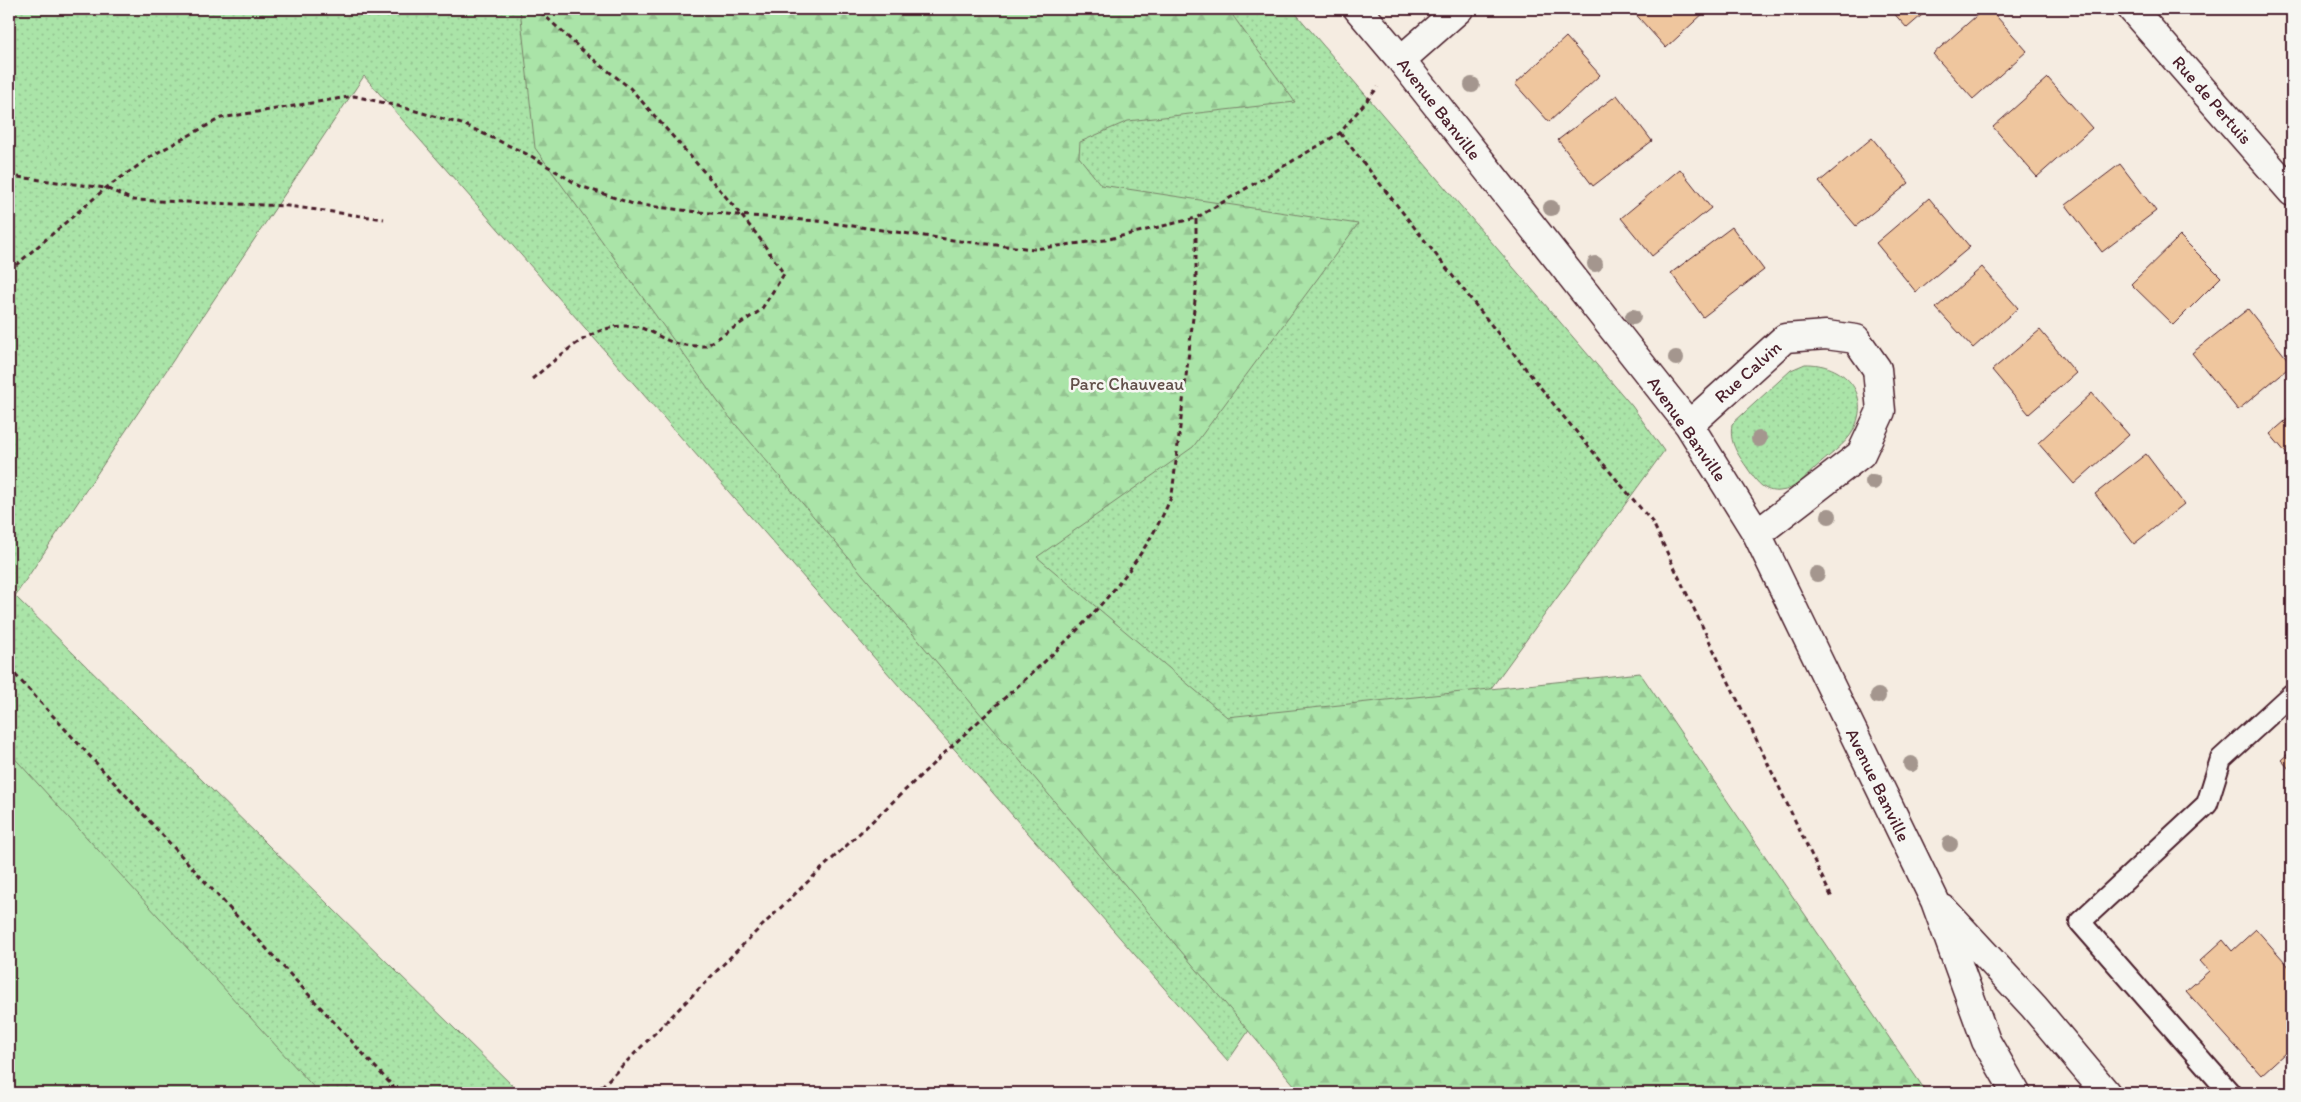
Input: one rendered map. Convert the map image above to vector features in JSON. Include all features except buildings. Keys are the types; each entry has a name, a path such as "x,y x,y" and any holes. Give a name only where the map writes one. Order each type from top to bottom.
{"street":[{"name":"Avenue Banville","path":"1358,9 1401,60 1689,425 1757,534 1935,901 1986,1041 2016,1093"},
{"path":"1401,60 1459,9"},
{"name":"Rue de Pertuis","path":"2132,9 2292,192"},
{"name":"Rue Calvin","path":"1689,425 1785,338 1826,335 1856,339 1877,369 1881,411 1861,454 1757,534"},
{"name":"Avenue Banville","path":"1935,901 2034,1007 2106,1093"}],"lane":[{"path":"2230,1093 2080,922 2207,804 2221,759 2292,694"}],"path":[{"path":"532,379 582,340 606,328 629,325 645,329 670,342 706,346 761,310 784,274 758,236 740,214 630,88 584,52 540,9"},
{"path":"9,271 106,188 155,154 221,118 354,96 465,125 531,156 580,186 633,204 698,212 817,221 960,242 1034,249 1105,240 1196,218 1340,133 1401,60"},
{"path":"1340,133 1563,416 1653,523 1832,898"},
{"path":"9,176 106,188 134,200 288,206 384,219"},
{"path":"595,1093 827,863 1056,652 1122,582 1162,518 1172,495 1196,292 1196,218"},
{"path":"9,668 399,1093"}],"green space":[{"name":"Parc Chauveau","path":"9,9 1292,9 1632,406 1664,451 1371,853 1228,1061 364,76 15,596 520,1093 9,1093"},
{"path":"520,9 1228,9 1295,102 1128,121 1080,142 1079,157 1101,185 1358,224 1193,447 1037,557 1227,717 1640,673 1927,1093 1301,1093 726,413 535,148"},
{"path":"1805,364 1819,365 1831,369 1851,383 1857,393 1859,404 1858,417 1853,431 1846,441 1799,483 1785,490 1769,490 1757,482 1737,453 1732,437 1732,424 1791,370"},
{"path":"9,752 319,1093 9,1093"}]}
